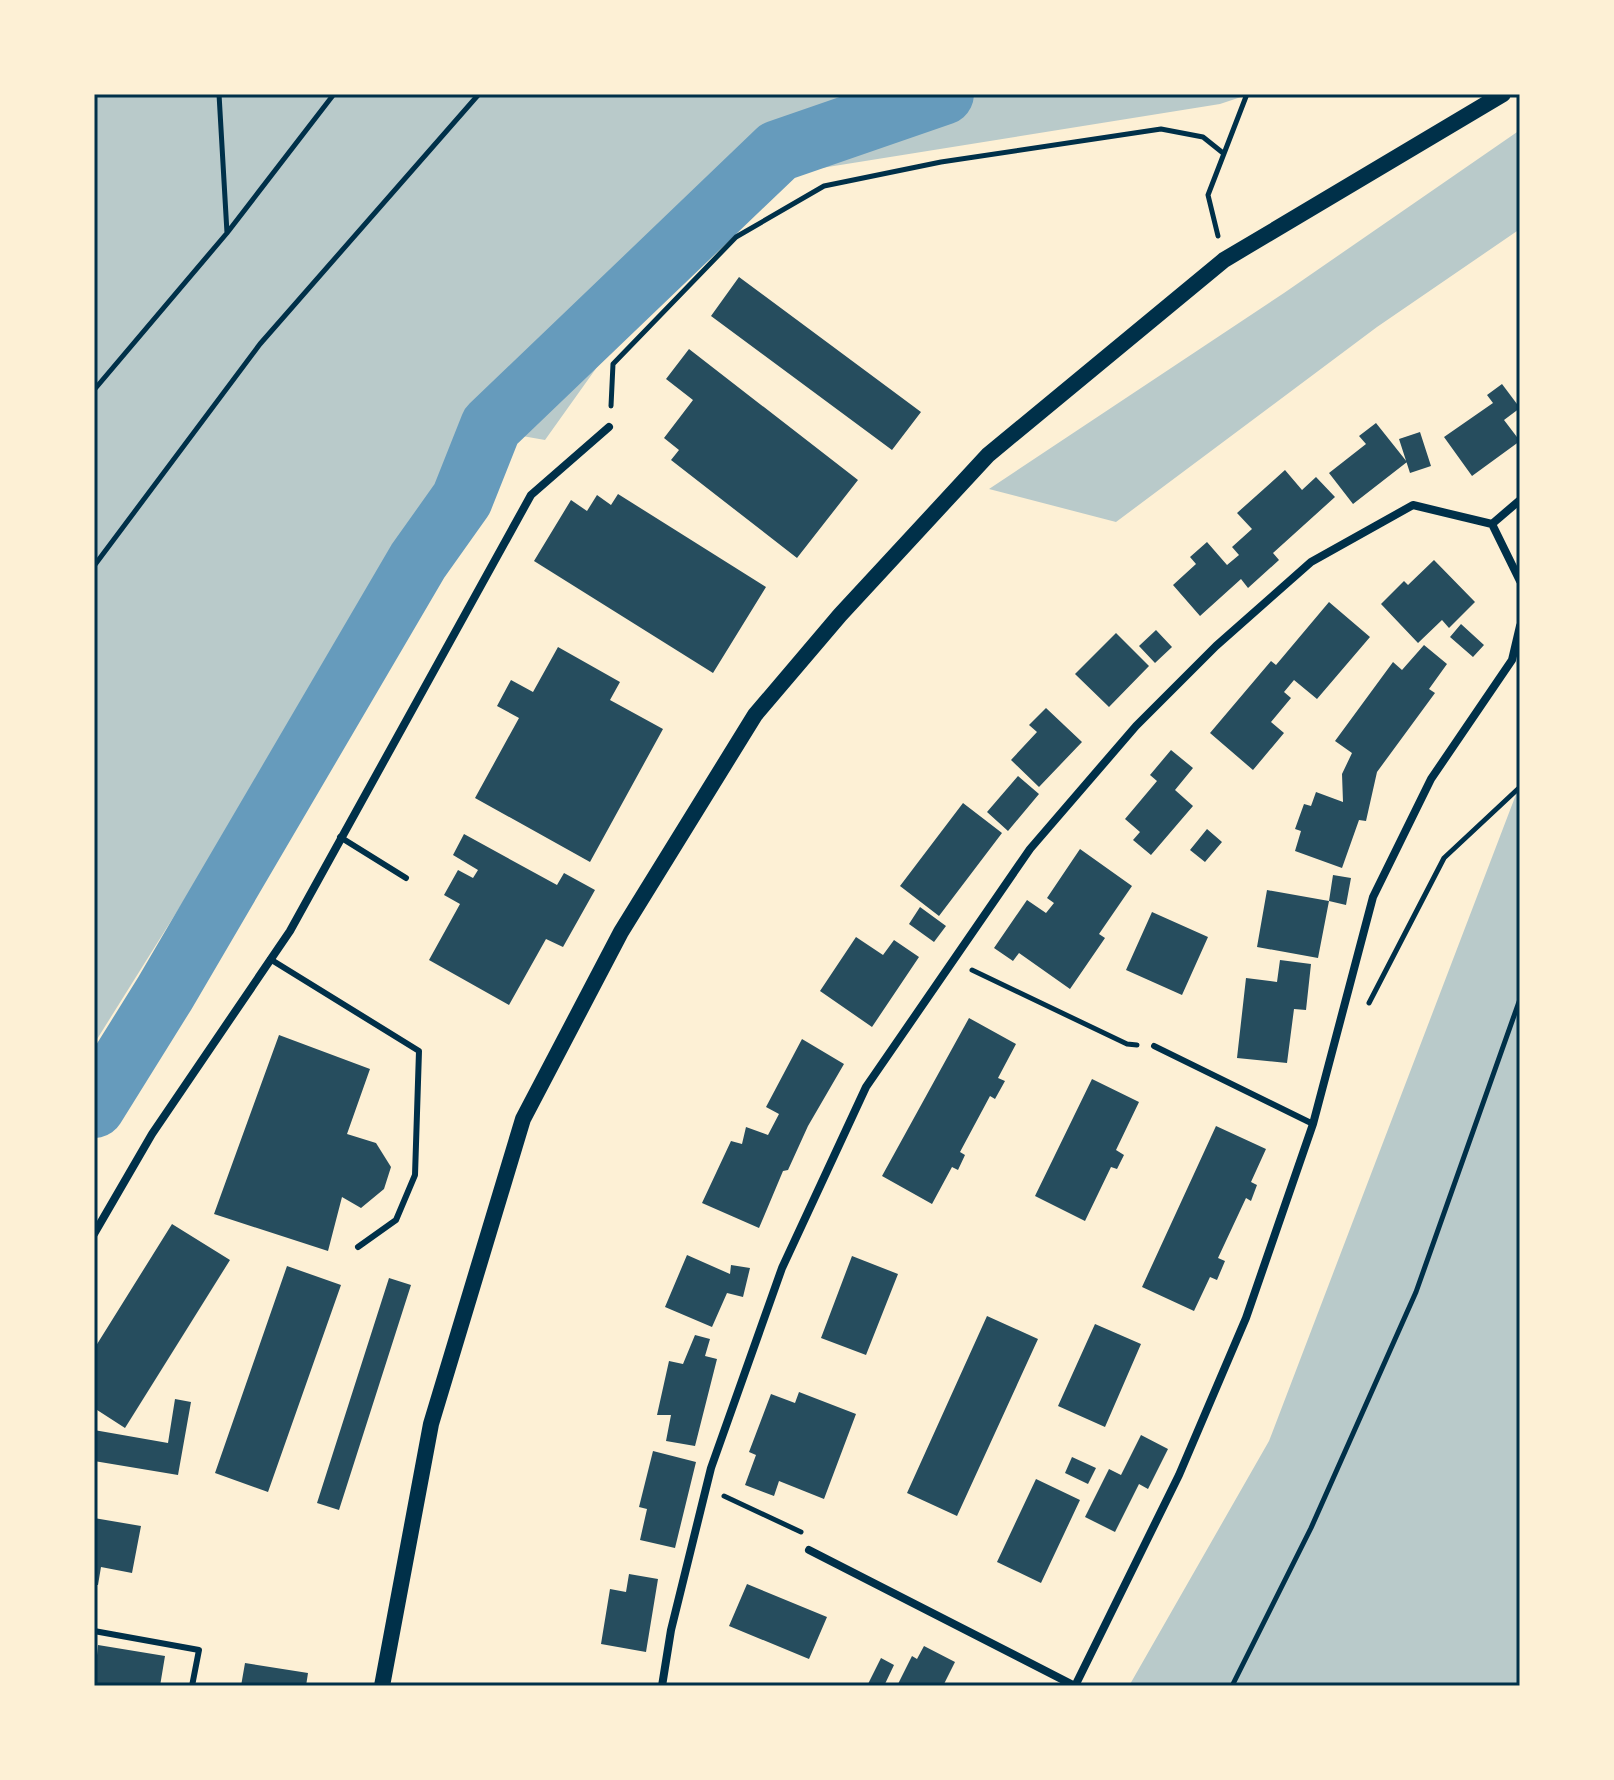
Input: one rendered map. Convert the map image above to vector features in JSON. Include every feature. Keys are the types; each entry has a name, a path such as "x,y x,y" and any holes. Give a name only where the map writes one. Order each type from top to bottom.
{"main road":[{"path":"382,1686 431,1424 523,1119 621,932 755,715 840,615 988,455 1224,260 1503,94"}],"street":[{"path":"94,1234 152,1134 290,931 531,495 609,427"},
{"path":"1492,524 1520,500"},
{"path":"662,1686 671,1630 704,1488 782,1268 866,1087 1030,849 1136,726 1216,646 1311,562 1413,505 1492,524"},
{"path":"1492,524 1520,581"},
{"path":"809,1550 1075,1686 1179,1475 1246,1318 1313,1124 1373,897 1431,779 1512,660 1520,626"}],"lane":[{"path":"340,837 406,878"},
{"path":"270,959 419,1051 415,1175 396,1220 358,1247"},
{"path":"1154,1046 1313,1124"},
{"path":"94,1631 199,1650 192,1686"}],"path":[{"path":"219,94 227,233"},
{"path":"94,390 227,233 334,94"},
{"path":"94,566 260,344 479,94"},
{"path":"1224,260 1208,195 1247,94"},
{"path":"609,427 613,364 736,237 824,186 941,162 1161,129 1203,137 1223,153"},
{"path":"1341,1017 1367,1008 1444,858 1520,787"},
{"path":"954,962 1127,1044 1154,1046"},
{"path":"1232,1686 1311,1528 1416,1292 1520,999"},
{"path":"704,1488 799,1529 809,1550"}],"shaded area":[{"path":"94,94 1250,94 1220,104 784,174 627,325 545,440 471,427 444,485 94,1044"},
{"path":"1520,130 1520,229 1377,327 1116,522 989,489 1284,293"},
{"path":"1520,784 1520,1686 1129,1686 1269,1441"}],"building":[{"path":"739,277 921,412 892,450 711,316"},
{"path":"689,349 858,480 797,558 671,460 679,450 664,438 693,400 666,379"},
{"path":"1502,384 1520,408 1504,420 1520,441 1472,476 1444,437 1493,403 1487,395"},
{"path":"1376,423 1407,462 1353,504 1329,473 1366,444 1359,436"},
{"path":"1420,432 1431,466 1410,473 1399,439"},
{"path":"1285,470 1302,490 1316,477 1335,497 1273,553 1279,560 1248,588 1241,579 1200,616 1173,585 1196,564 1190,557 1207,542 1227,565 1239,555 1232,547 1252,529 1237,513"},
{"path":"618,494 766,587 713,673 534,561 571,500 587,511 597,495 611,505"},
{"path":"1434,560 1475,602 1449,628 1442,620 1418,643 1381,604 1404,581 1408,585"},
{"path":"1329,602 1370,637 1317,699 1294,680 1284,692 1291,698 1271,722 1284,733 1253,770 1210,733 1271,661 1276,665"},
{"path":"1461,624 1484,645 1473,657 1450,637"},
{"path":"1156,630 1172,647 1155,663 1139,646"},
{"path":"1116,633 1149,666 1109,707 1075,674"},
{"path":"1424,645 1447,664 1429,689 1435,693 1377,772 1366,821 1359,820 1342,868 1295,851 1301,831 1295,829 1304,804 1311,806 1316,792 1343,802 1342,774 1352,753 1335,741 1393,662 1402,670"},
{"path":"558,647 620,682 610,700 663,729 590,862 475,798 519,718 497,706 511,680 533,692"},
{"path":"1046,708 1082,742 1039,787 1011,760 1037,732 1029,725"},
{"path":"1171,750 1193,768 1175,790 1193,806 1151,855 1133,840 1140,832 1125,819 1157,781 1150,775"},
{"path":"1018,776 1039,794 1008,831 987,812"},
{"path":"963,803 1002,833 939,916 900,886"},
{"path":"1207,829 1222,842 1205,862 1190,850"},
{"path":"464,834 557,885 564,873 595,890 563,947 546,939 509,1005 429,960 460,904 444,895 458,870 473,878 478,870 453,855"},
{"path":"1080,849 1132,886 1099,934 1105,938 1070,989 1019,953 1013,961 994,948 1027,900 1046,913 1054,903 1047,898"},
{"path":"1333,875 1351,878 1346,905 1329,901"},
{"path":"1267,890 1329,901 1318,958 1257,947"},
{"path":"920,907 946,926 934,942 909,924"},
{"path":"1152,912 1208,937 1182,995 1126,970"},
{"path":"856,937 883,955 894,940 919,957 872,1027 820,991"},
{"path":"1280,960 1311,964 1306,1010 1294,1009 1287,1063 1237,1058 1246,978 1277,982"},
{"path":"969,1018 1016,1044 998,1078 1005,1081 995,1099 990,1096 960,1152 965,1155 958,1170 952,1167 932,1204 882,1176"},
{"path":"279,1035 370,1069 347,1134 376,1143 391,1167 384,1189 361,1208 342,1197 328,1251 214,1214"},
{"path":"802,1039 844,1064 808,1126 788,1170 783,1171 759,1228 702,1203 731,1141 742,1144 746,1127 768,1135 779,1114 766,1107"},
{"path":"1092,1079 1139,1102 1116,1150 1124,1155 1117,1169 1111,1167 1085,1221 1035,1196"},
{"path":"1216,1126 1266,1149 1251,1182 1257,1185 1251,1201 1246,1198 1218,1258 1225,1261 1217,1280 1210,1277 1194,1311 1142,1287"},
{"path":"172,1224 230,1260 125,1428 94,1408 94,1349"},
{"path":"687,1255 730,1274 731,1265 750,1268 743,1297 727,1293 712,1327 665,1307"},
{"path":"852,1256 898,1274 866,1355 821,1338"},
{"path":"287,1266 341,1285 268,1492 215,1473"},
{"path":"389,1278 411,1285 339,1510 317,1503"},
{"path":"987,1316 1038,1339 957,1516 907,1493"},
{"path":"1095,1324 1141,1344 1105,1427 1058,1406"},
{"path":"695,1335 710,1339 705,1356 717,1359 695,1446 666,1441 671,1415 657,1415 669,1361 683,1364"},
{"path":"799,1392 856,1414 824,1499 779,1481 774,1496 745,1485 756,1455 749,1452 771,1394 795,1403"},
{"path":"175,1399 191,1402 178,1475 94,1461 94,1430 168,1443"},
{"path":"1141,1435 1168,1449 1148,1489 1139,1484 1115,1532 1085,1517 1109,1469 1121,1475"},
{"path":"653,1451 696,1462 675,1548 640,1540 647,1509 639,1507"},
{"path":"1072,1457 1096,1468 1088,1484 1065,1473"},
{"path":"1036,1479 1080,1500 1041,1583 997,1562"},
{"path":"94,1518 141,1526 132,1573 101,1567 98,1585 94,1585"},
{"path":"629,1574 658,1579 646,1652 601,1644 610,1589 626,1592"},
{"path":"747,1584 827,1617 809,1659 729,1626"},
{"path":"98,1645 165,1656 160,1686 94,1686"},
{"path":"924,1646 955,1662 943,1686 897,1686 912,1656 917,1659"},
{"path":"881,1658 894,1665 884,1686 867,1686"},
{"path":"245,1663 308,1673 306,1686 241,1686"}],"waterway":[{"path":"94,1107 165,993 418,561 462,499 491,426 778,151 943,94"}]}
